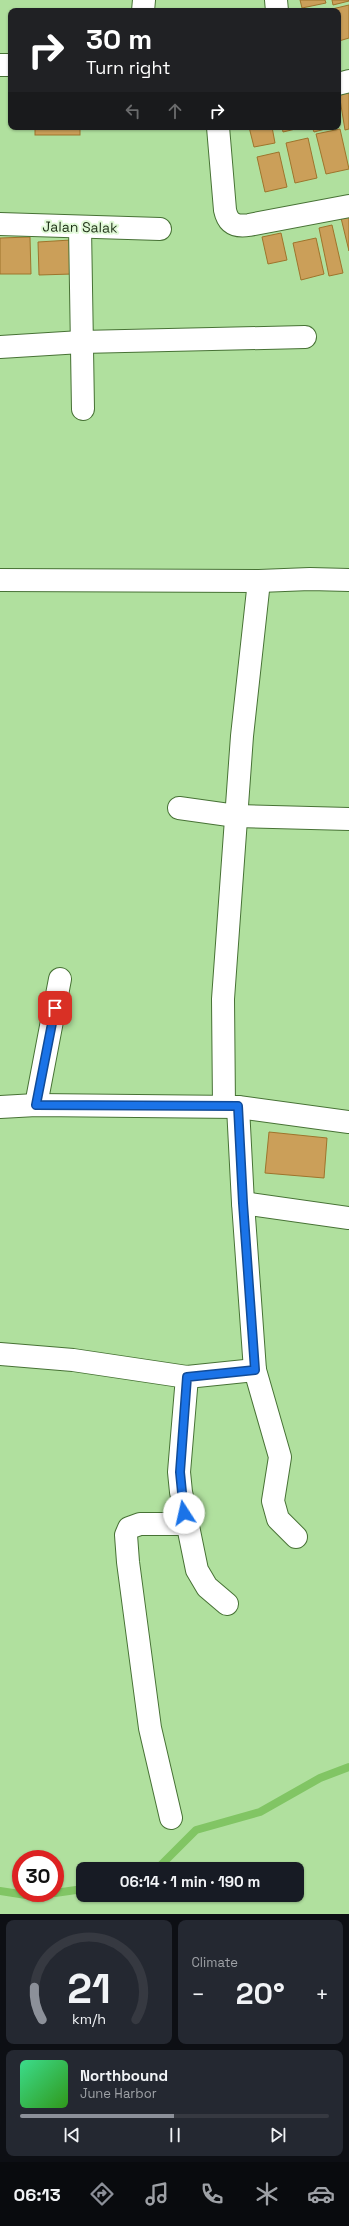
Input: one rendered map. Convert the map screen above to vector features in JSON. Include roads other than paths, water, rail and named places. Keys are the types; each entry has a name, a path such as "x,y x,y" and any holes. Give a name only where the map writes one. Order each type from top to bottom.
{"street":[{"path":"218,130 225,210 226,216 234,225 238,227 349,206"},
{"name":"Jalan Salak","path":"0,224 160,229"},
{"path":"80,227 83,409"},
{"path":"0,347 81,342 305,337"},
{"path":"0,580 349,580"},
{"path":"259,581 236,816 223,1000 232,1106 243,1203 255,1370 280,1457 273,1501 278,1519 296,1537"},
{"path":"179,808 236,816 349,818"},
{"path":"36,1105 60,980"},
{"path":"0,1107 36,1105 232,1106 349,1122"},
{"path":"243,1203 349,1218"},
{"path":"0,1354 73,1360 187,1377 255,1370"},
{"path":"187,1377 180,1472 186,1524 197,1570 207,1587 227,1604"},
{"path":"171,1818 150,1728 128,1562 126,1535 129,1528 140,1524 186,1524"}],"waterway":[{"path":"164,1862 196,1830 260,1812 320,1778 349,1767"},
{"path":"64,1892 76,1890"},
{"path":"0,1891 12,1893"}]}
